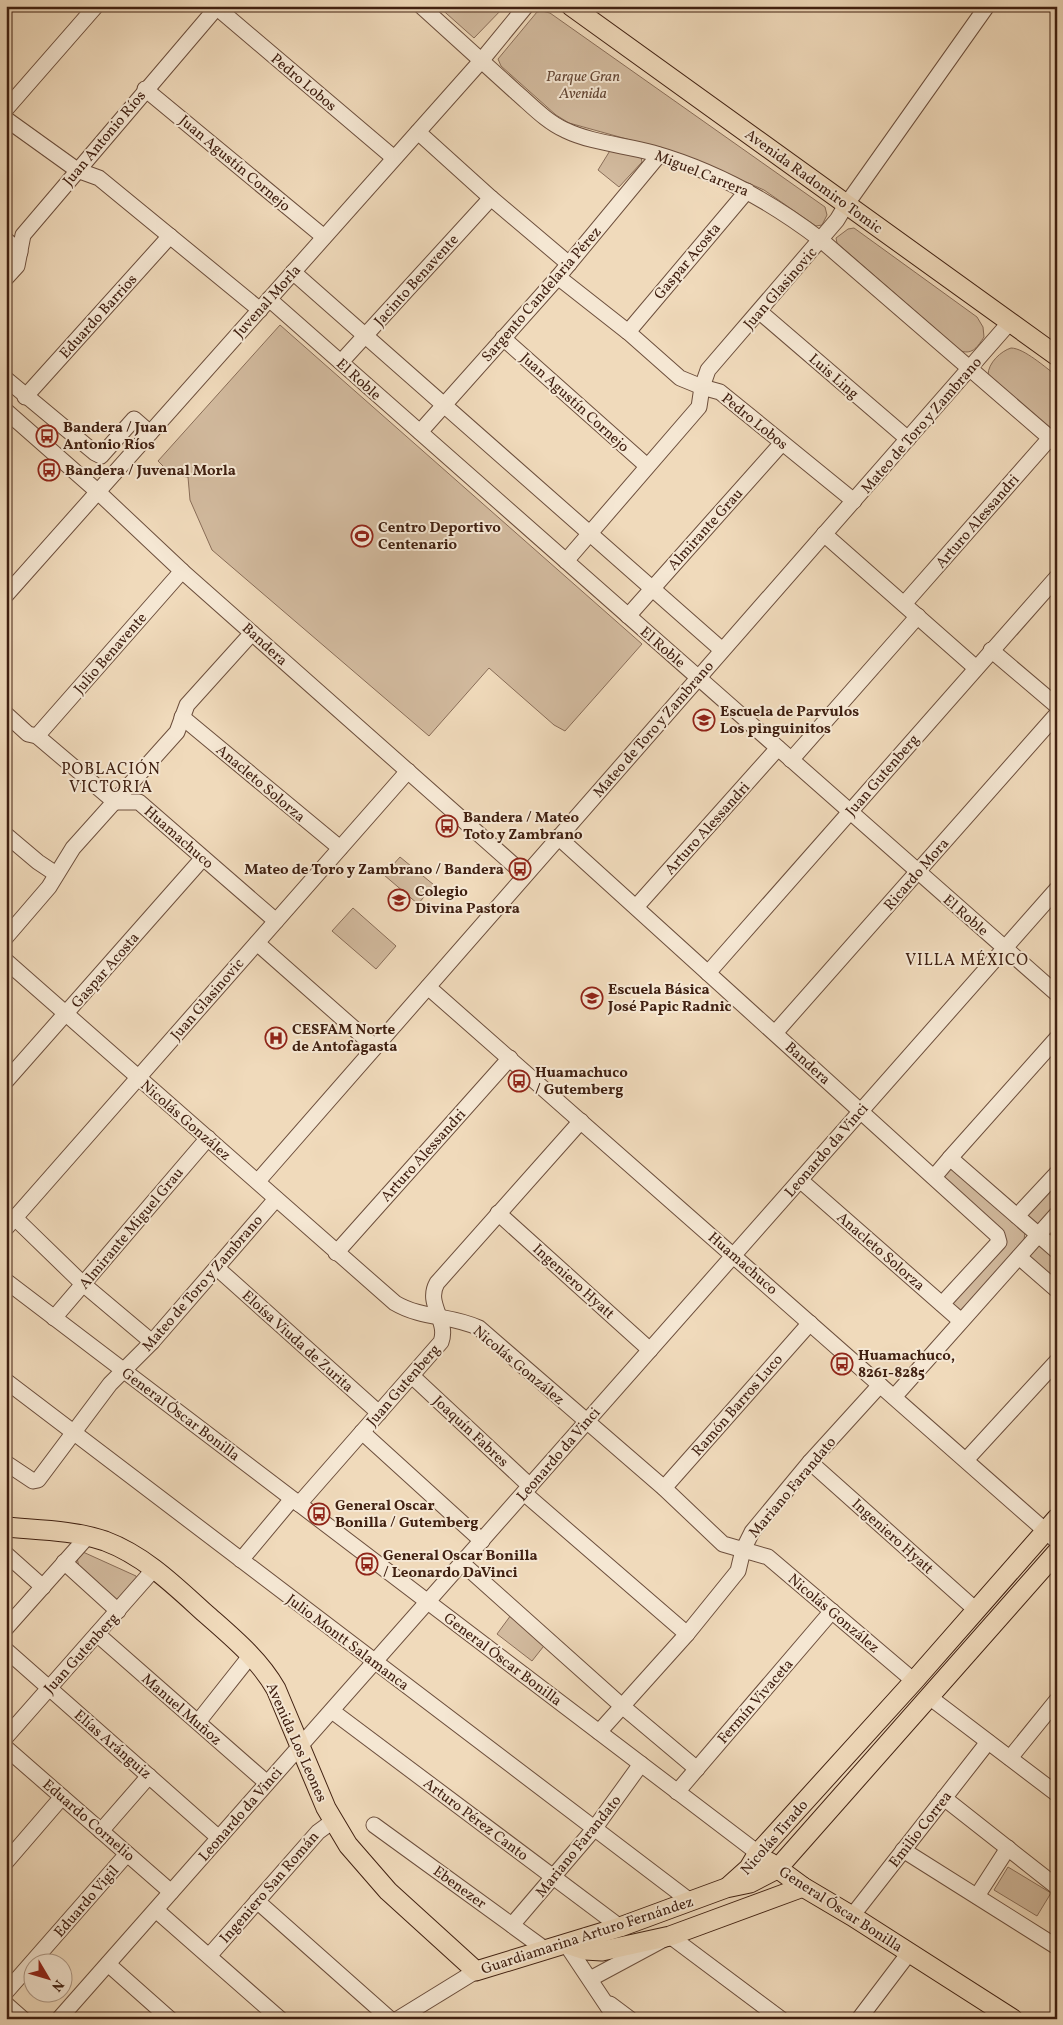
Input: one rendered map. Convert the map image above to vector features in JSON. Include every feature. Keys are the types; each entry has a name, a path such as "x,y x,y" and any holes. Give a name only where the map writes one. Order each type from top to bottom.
{"main road":[{"name":"Avenida Radomiro Tomic","path":"571,6 1057,356"},
{"name":"Avenida Los Leones","path":"6,1527 88,1536 120,1547 156,1568 251,1655 271,1680 333,1821 348,1845 371,1873 476,1971"},
{"name":"Nicolás Tirado","path":"726,1888 749,1868 758,1853 976,1610 1053,1530"},
{"name":"Nicolás Tirado","path":"726,1888 750,1883 777,1869 1057,1552"},
{"name":"General Óscar Bonilla","path":"758,1853 802,1887 852,1916 1013,2019"},
{"path":"566,1944 585,1950 602,1951 670,1936 802,1887"},
{"name":"Guardiamarina Arturo Fernández","path":"476,1971 620,1927 726,1888"}],"street":[{"path":"6,109 96,6"},
{"name":"Miguel Carrera","path":"421,6 549,121 566,131 583,137 659,155 708,172 781,210 822,240 971,368"},
{"name":"Juvenal Morla","path":"6,595 481,61 526,6"},
{"name":"Juan Glasinovic","path":"566,561 699,407 702,387 708,370 822,240 988,6"},
{"name":"Juan Antonio Ríos","path":"6,278 16,266 23,234 217,7"},
{"name":"Pedro Lobos","path":"217,7 394,158"},
{"name":"Juan Agustín Cornejo","path":"145,89 324,237"},
{"name":"El Roble","path":"6,119 77,170 99,178 170,236 341,362 1057,994"},
{"path":"418,132 491,198 569,264"},
{"name":"Sargento Candelaria Pérez","path":"420,432 558,277 659,155"},
{"name":"Gaspar Acosta","path":"628,332 747,191"},
{"name":"Jacinto Benavente","path":"341,362 491,198"},
{"name":"Eduardo Barrios","path":"26,397 170,236"},
{"path":"6,240 20,252"},
{"path":"293,272 722,650"},
{"name":"Pedro Lobos","path":"558,277 628,332 680,378 720,392 854,501"},
{"name":"Luis Ling","path":"760,312 908,439"},
{"name":"Mateo de Toro y Zambrano","path":"258,1181 1010,322"},
{"name":"Juan Agustín Cornejo","path":"503,338 647,466"},
{"path":"971,368 1053,441"},
{"path":"6,379 101,456 134,419 150,433"},
{"name":"Bandera","path":"8,416 97,492 182,571 525,875"},
{"name":"Arturo Alessandri","path":"904,604 1053,441"},
{"name":"Almirante Grau","path":"628,616 782,442"},
{"path":"824,534 976,668"},
{"name":"Julio Benavente","path":"37,736 182,571"},
{"name":"Juan Gutenberg","path":"708,973 1056,578"},
{"path":"791,760 918,616"},
{"path":"6,938 49,887 72,848 177,732 186,705 252,633"},
{"path":"991,650 1057,706"},
{"path":"6,714 28,734 37,736 115,802"},
{"name":"Ricardo Mora","path":"775,1033 1057,714"},
{"name":"Anacleto Solorza","path":"182,717 340,848"},
{"name":"Arturo Alessandri","path":"636,907 778,748"},
{"name":"Juan Glasinovic","path":"10,1223 408,771"},
{"name":"Huamachuco","path":"115,802 139,802 276,921"},
{"path":"6,835 38,862 56,874"},
{"name":"Bandera","path":"558,837 997,1235 999,1242 942,1304"},
{"name":"Gaspar Acosta","path":"6,1081 203,858"},
{"name":"Leonardo da Vinci","path":"60,2019 300,1744 332,1711 860,1110 1057,889"},
{"path":"257,943 375,1047"},
{"name":"Nicolás González","path":"6,960 138,1078 258,1181 336,1253 395,1303 414,1313 469,1323 479,1328 664,1488 723,1544 768,1557 914,1681"},
{"name":"Huamachuco","path":"428,987 966,1460 1053,1530"},
{"path":"934,1177 1057,1038"},
{"name":"Arturo Alessandri","path":"336,1253 510,1058"},
{"name":"Juan Gutenberg","path":"241,1560 362,1432 442,1342 444,1333 432,1300 434,1288 498,1213 581,1121"},
{"name":"Almirante Miguel Grau","path":"54,1318 208,1138"},
{"path":"950,1158 1057,1252"},
{"path":"1017,1216 1057,1172"},
{"name":"Anacleto Solorza","path":"800,1180 961,1322"},
{"name":"Mateo de Toro y Zambrano","path":"6,1463 33,1481 38,1480 110,1384 152,1342 276,1199"},
{"name":"Ingeniero Hyatt","path":"498,1213 650,1350"},
{"path":"894,1397 1057,1214"},
{"path":"10,1223 152,1342"},
{"path":"1019,1257 1057,1290"},
{"name":"Eloísa Viuda de Zurita","path":"217,1268 379,1413"},
{"name":"General Óscar Bonilla","path":"6,1281 758,1853"},
{"name":"Ramón Barros Luco","path":"664,1488 810,1323"},
{"path":"966,1460 1057,1361"},
{"name":"Joaquín Fabres","path":"412,1376 527,1489"},
{"name":"Julio Montt Salamanca","path":"6,1381 690,1901"},
{"name":"Mariano Farandato","path":"599,1732 686,1634 738,1571 743,1550 752,1532 810,1462 880,1385"},
{"path":"362,1432 482,1541"},
{"name":"Ingeniero Hyatt","path":"810,1462 976,1610"},
{"path":"527,1489 686,1634"},
{"path":"6,1628 88,1536"},
{"path":"6,1554 43,1587"},
{"path":"64,1562 118,1611"},
{"path":"462,1563 622,1706 697,1769"},
{"name":"Juan Gutenberg","path":"6,1736 156,1568"},
{"name":"Fermín Vivaceta","path":"677,1792 832,1611"},
{"name":"Manuel Muñoz","path":"97,1634 267,1784"},
{"name":"Elías Aránguiz","path":"6,1650 219,1838"},
{"path":"198,1722 251,1655"},
{"path":"928,1696 1057,1794"},
{"path":"1010,1758 1057,1700"},
{"name":"Arturo Pérez Canto","path":"332,1711 620,1927"},
{"name":"Emilio Correa","path":"852,1916 988,1742"},
{"name":"Eduardo Cornelio","path":"6,1748 171,1892"},
{"name":"Mariano Farandato","path":"512,1926 594,1829 641,1764"},
{"path":"101,1831 149,1776"},
{"path":"6,1862 62,1797"},
{"path":"944,1798 1057,1887"},
{"name":"Ingeniero San Román","path":"209,1956 318,1832 333,1821"},
{"name":"Ebenezer","path":"374,1825 546,1950"},
{"path":"977,1896 1008,1848"},
{"path":"904,1850 977,1896 1054,1939"},
{"name":"Eduardo Vigil","path":"6,1992 127,1854"},
{"path":"257,1901 390,2019"},
{"path":"156,1910 280,2019"},
{"path":"670,1936 781,2019"},
{"name":"Guardiamarina Arturo Fernández","path":"590,1979 670,1936"},
{"path":"566,1944 616,2019"},
{"path":"860,2019 909,1953"},
{"path":"108,1964 170,2019"},
{"name":"Guardiamarina Arturo Fernández","path":"398,2019 476,1971"},
{"path":"603,1999 630,2019"},
{"path":"6,2004 24,2019"}],"green space":[{"path":"438,6 505,6 474,38"},
{"name":"Parque Gran Avenida","path":"537,12 550,13 825,207 827,215 822,225 816,226 764,190 719,170 652,146 569,123 556,115 501,66 498,59"},
{"path":"611,149 641,157 642,162 619,187 598,170"},
{"path":"854,228 977,317 983,327 984,337 972,351 961,351 837,243 836,238 848,229"},
{"name":"Centro Deportivo Centenario","path":"280,325 642,644 565,731 554,725 489,668 429,736 212,550 190,500 188,477 172,475 158,461"},
{"path":"1011,348 1022,351 1057,376 1057,437 988,375 990,366 996,358"},
{"path":"400,857 434,885 418,904 384,875"},
{"path":"353,908 396,946 376,969 332,931"},
{"path":"950,1166 1025,1232 1024,1240 962,1311 948,1306 1003,1239 941,1176"},
{"path":"1057,1182 1057,1203 1038,1224 1027,1215"},
{"path":"1036,1242 1057,1260 1057,1283 1024,1255"},
{"path":"83,1552 136,1576 139,1582 117,1605 79,1567 77,1558"},
{"path":"511,1615 547,1642 532,1661 497,1634"},
{"path":"1008,1867 1051,1893 1037,1916 994,1890"}],"place":[{"name":"Bandera / Juan Antonio Ríos","path":"47,436"},
{"name":"Bandera / Juvenal Morla","path":"49,470"},
{"name":"Centro Deportivo Centenario","path":"362,536"},
{"name":"Escuela de Parvulos Los pinguinitos","path":"704,720"},
{"name":"Bandera / Mateo Toto y Zambrano","path":"447,826"},
{"name":"Mateo de Toro y Zambrano / Bandera","path":"520,869"},
{"name":"Colegio Divina Pastora","path":"399,900"},
{"name":"Escuela Básica José Papic Radnic","path":"592,998"},
{"name":"CESFAM Norte de Antofagasta","path":"276,1038"},
{"name":"Huamachuco / Gutemberg","path":"519,1081"},
{"name":"Huamachuco, 8261-8285","path":"842,1364"},
{"name":"General Oscar Bonilla / Gutemberg","path":"319,1514"},
{"name":"General Oscar Bonilla / Leonardo DaVinci","path":"367,1564"}],"district":[{"name":"POBLACIÓN VICTORIA","path":"111,777"},
{"name":"VILLA MÉXICO","path":"967,959"}]}
